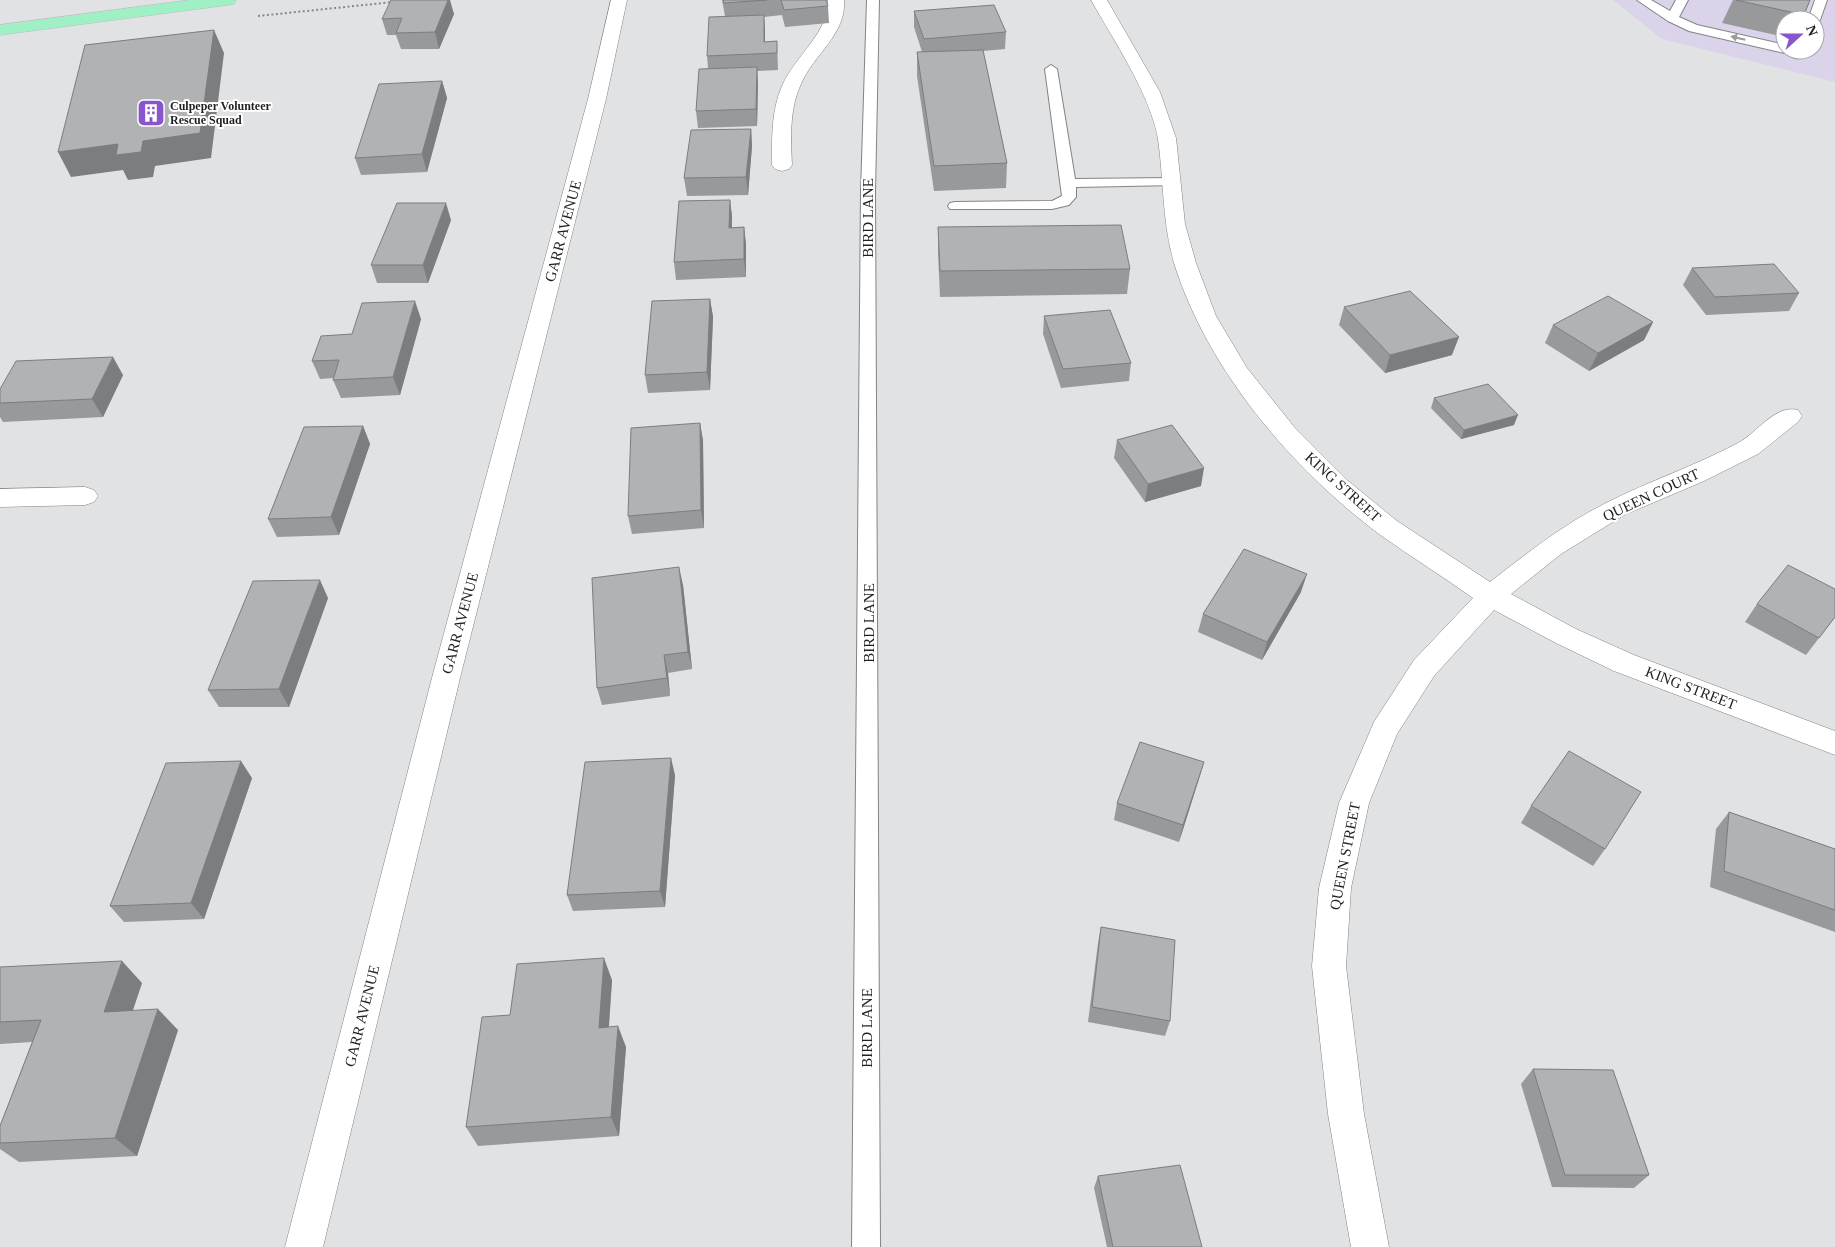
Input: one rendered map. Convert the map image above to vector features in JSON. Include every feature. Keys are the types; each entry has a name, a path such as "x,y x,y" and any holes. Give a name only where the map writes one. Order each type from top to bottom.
{"main road":[{"path":"0,30 228,0"}],"street":[{"name":"GARR AVENUE","path":"304,1247 447,674 597,99 619,0"},
{"path":"782,165 782,120 788,92 805,60 831,29 838,8 836,0"},
{"name":"KING STREET","path":"1099,0 1151,92 1167,138 1175,224 1185,263 1205,316 1238,372 1286,434 1338,486 1388,527 1491,596 1566,636 1624,663 1835,742"},
{"name":"QUEEN COURT","path":"1491,596 1552,547 1615,509 1695,475 1749,448 1790,416"},
{"path":"0,498 85,496"},
{"name":"QUEEN STREET","path":"1370,1247 1346,1114 1329,966 1335,888 1354,803 1384,730 1424,668 1491,596"}],"lane":[{"name":"BIRD LANE","path":"866,1247 869,576 867,163 874,39 873,0"},
{"path":"1643,0 1672,18 1694,28 1775,47"},
{"path":"1672,18 1682,0"},
{"path":"955,206 1052,205 1064,202 1069,197 1051,69"},
{"path":"1068,183 1171,182"}],"path":[{"path":"254,16 399,1"}],"shaded area":[{"path":"1613,0 1835,0 1835,82 1662,39"}],"building":[{"path":"391,0 448,0 435,32 396,33 402,18 382,19"},
{"path":"723,0 767,0 724,3"},
{"path":"781,0 826,0 828,6 784,10"},
{"path":"1736,0 1810,0 1806,10 1781,10"},
{"path":"994,5 1006,32 924,39 914,11"},
{"path":"764,15 764,42 777,41 777,53 707,56 709,17"},
{"name":"Culpeper Volunteer Rescue Squad","path":"214,30 200,133 143,141 141,152 116,155 118,144 58,152 85,45"},
{"path":"983,50 1007,163 934,166 917,52"},
{"path":"757,67 756,109 696,111 699,69"},
{"path":"442,81 422,154 355,158 379,84"},
{"path":"751,129 746,177 684,178 691,130"},
{"path":"730,200 729,228 744,227 744,259 674,262 679,201"},
{"path":"397,203 446,203 423,265 371,265"},
{"path":"1121,225 1130,269 940,271 938,227"},
{"path":"1774,264 1799,293 1715,297 1692,268"},
{"path":"1410,291 1459,337 1390,355 1344,307"},
{"path":"1608,296 1653,322 1598,353 1553,325"},
{"path":"710,299 707,372 645,375 652,301"},
{"path":"415,301 393,377 333,380 339,360 312,361 321,336 352,334 362,303"},
{"path":"1110,310 1131,363 1063,369 1044,316"},
{"path":"113,357 92,399 0,403 0,389 16,361"},
{"path":"1488,384 1518,415 1464,430 1434,398"},
{"path":"700,423 701,510 628,516 631,428"},
{"path":"1172,425 1204,468 1148,484 1117,440"},
{"path":"363,426 331,517 268,519 304,427"},
{"path":"1244,549 1307,574 1267,642 1203,614"},
{"path":"1788,565 1835,589 1835,617 1819,638 1757,604"},
{"path":"679,567 688,652 664,655 667,678 597,688 592,578"},
{"path":"320,580 279,689 208,690 253,581"},
{"path":"1140,742 1204,762 1183,825 1117,803"},
{"path":"1569,751 1641,792 1605,849 1531,806"},
{"path":"671,758 660,891 567,895 585,762"},
{"path":"241,761 191,903 110,906 166,763"},
{"path":"1729,812 1835,849 1835,910 1724,871"},
{"path":"1101,927 1175,940 1170,1021 1092,1007"},
{"path":"604,958 599,1028 618,1026 611,1117 466,1127 482,1017 510,1015 517,964"},
{"path":"122,961 104,1012 158,1009 115,1138 0,1143 0,1126 41,1020 0,1022 0,967"},
{"path":"1533,1069 1613,1070 1649,1175 1565,1175"},
{"path":"1180,1165 1202,1247 1113,1247 1098,1176"}],"place":[{"name":"Culpeper Volunteer Rescue Squad","path":"151,113"}]}
